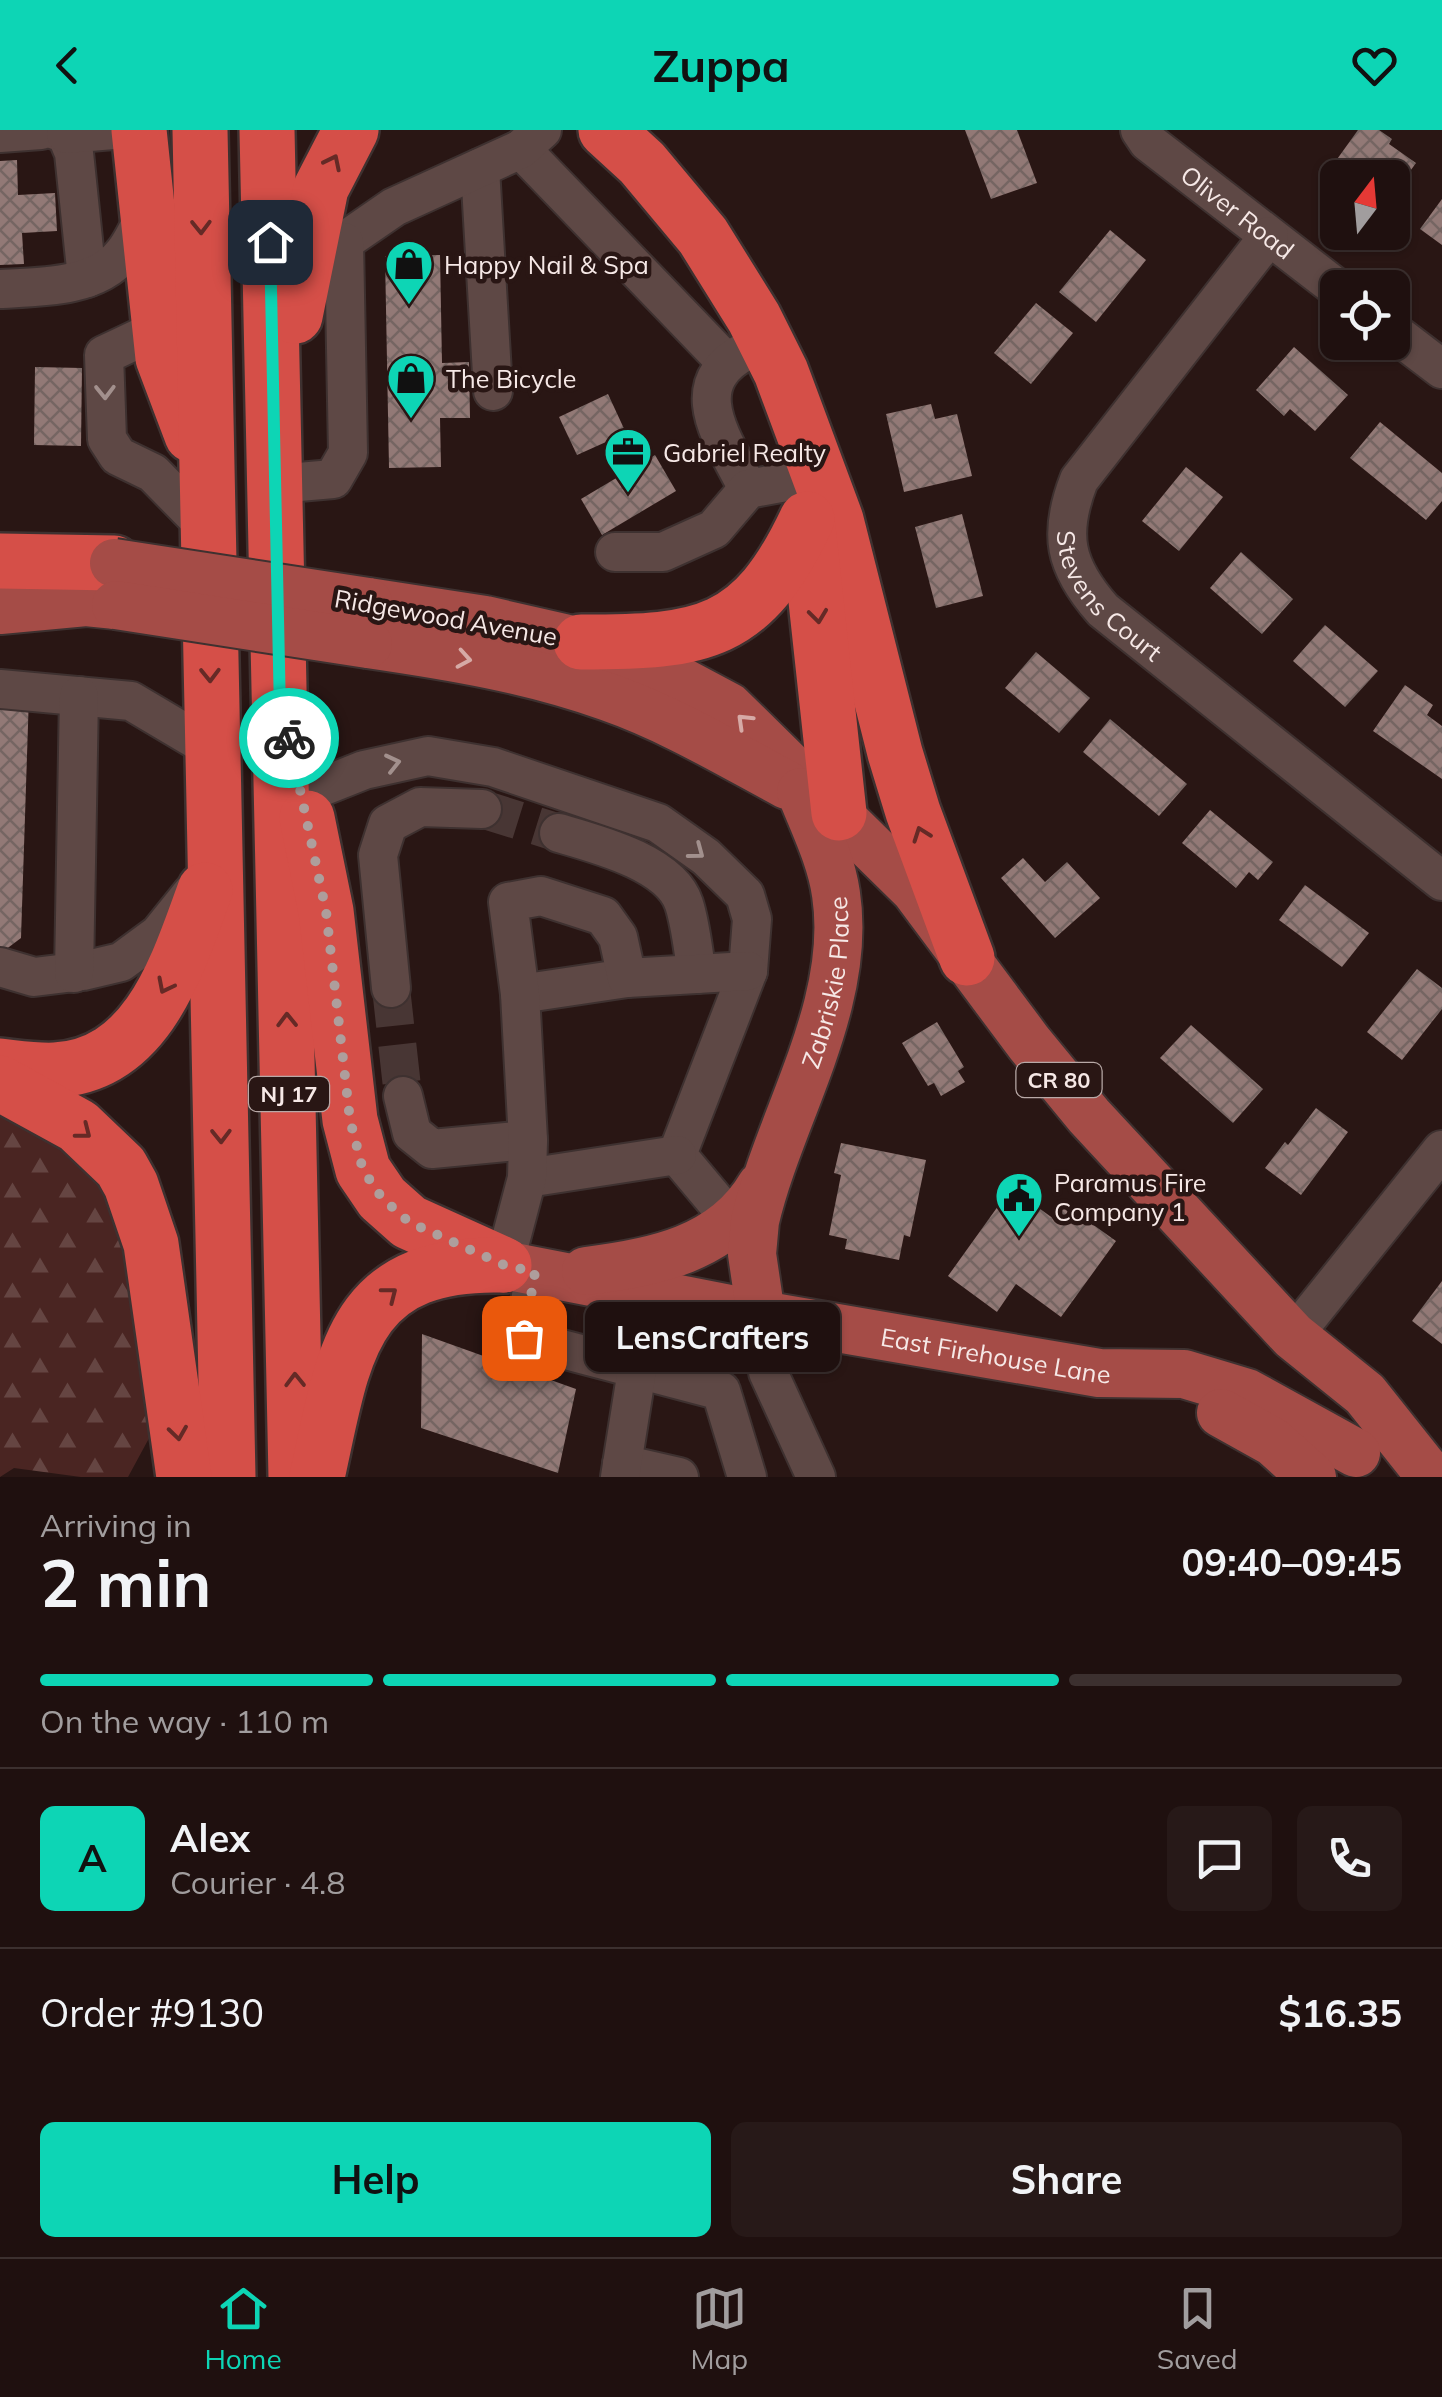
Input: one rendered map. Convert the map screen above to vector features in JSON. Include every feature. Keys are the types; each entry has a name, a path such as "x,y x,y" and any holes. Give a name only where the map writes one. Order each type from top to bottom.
{"highway":[{"path":"139,130 163,358 206,472"},
{"name":"NJ 17","path":"200,130 228,1477"},
{"name":"NJ 17","path":"268,130 296,1477"},
{"path":"275,427 324,255 321,188 351,130"},
{"path":"606,132 642,163 703,236 746,351 801,424 836,520 876,688 913,812 967,958"},
{"path":"801,424 820,803"},
{"path":"581,642 677,639 722,625 762,596 791,554 805,499"},
{"path":"0,561 115,584"},
{"path":"280,712 302,787 326,911 350,1120 363,1170 382,1198 409,1222 529,1270"},
{"path":"0,1066 57,1070 107,1056 124,1043 143,1025 171,976 215,864"},
{"path":"0,1083 78,1126 121,1168 131,1184 151,1244 184,1477"},
{"path":"317,1477 343,1368 370,1311 394,1289 421,1275 470,1264 529,1270"}],"main road":[{"name":"Ridgewood Avenue","path":"0,576 115,584 368,623 612,698 663,720 820,803"},
{"name":"Ridgewood Avenue","path":"0,610 86,602 115,584"},
{"name":"Ridgewood Avenue","path":"368,623 486,620 581,642 684,682 729,707 820,803 916,890 1088,1116 1293,1336 1366,1394 1432,1477"},
{"name":"Zabriskie Place","path":"770,1170 822,1022 838,938 836,891 820,803"},
{"path":"529,1270 602,1269 664,1256 701,1243 733,1222 759,1191 770,1170"},
{"path":"761,1315 752,1239 770,1170"},
{"name":"East Firehouse Lane","path":"529,1270 761,1315 1099,1372 1184,1374 1217,1382 1277,1407 1363,1465"},
{"name":"Ridgewood Avenue","path":"1293,1336 1363,1465"},
{"path":"1099,1372 1238,1420 1273,1442 1312,1477"}],"street":[{"path":"0,133 113,130"},
{"name":"Oliver Road","path":"1140,130 1148,142 1320,274"},
{"path":"54,131 74,153 87,278"},
{"path":"276,484 332,479 348,454 324,255 394,208 531,140 746,351 714,377 710,395 718,427 748,489"},
{"path":"480,168 493,391"},
{"path":"0,289 87,278 120,258 146,214"},
{"name":"Stevens Court","path":"1269,236 1079,480 1068,508 1070,562 1083,587 1103,610 1442,881"},
{"path":"159,329 104,355 106,440 118,456 153,474 207,528"},
{"path":"1410,345 1442,369"},
{"path":"748,489 805,499"},
{"path":"616,552 663,552 714,528 748,489"},
{"path":"0,689 131,701 212,749"},
{"path":"74,973 79,696"},
{"path":"301,796 364,770 428,756 493,767 658,824 706,857 745,895 752,919 748,971 677,1155"},
{"path":"391,988 378,855 388,824 420,807 482,809"},
{"path":"559,833 612,848 656,870 684,900 697,974"},
{"path":"0,967 34,977 122,962 159,934 215,864"},
{"path":"627,978 618,937 603,916 541,896 508,902 520,994 528,1140 529,1270 524,1338 721,1391 748,1477"},
{"path":"520,994 627,978 748,971"},
{"path":"403,1096 412,1133 432,1148 528,1140"},
{"path":"1293,1336 1442,1150"},
{"path":"527,1178 677,1155"},
{"path":"677,1155 733,1222"},
{"path":"761,1315 768,1372 816,1477"},
{"path":"638,1370 621,1471 679,1477"}],"green space":[{"path":"0,1109 82,1158 127,1210 161,1416 128,1477 81,1477 14,1468 0,1477"}],"building":[{"path":"965,130 1017,130 1037,183 991,199"},
{"path":"1358,130 1379,130 1392,139 1389,144 1416,163 1410,171 1410,160 1336,160"},
{"path":"17,160 18,195 55,193 57,231 22,233 24,264 0,265 0,161"},
{"path":"1442,199 1442,245 1420,229"},
{"path":"1110,230 1146,260 1096,322 1059,292"},
{"path":"440,255 442,363 469,362 470,418 440,418 441,467 389,468 385,256"},
{"path":"1036,303 1073,333 1031,384 994,353"},
{"path":"1294,347 1348,395 1315,431 1290,409 1284,416 1256,390"},
{"path":"35,367 82,368 81,446 34,445"},
{"path":"608,394 626,433 577,455 559,417"},
{"path":"931,404 935,419 957,414 972,476 904,492 886,414"},
{"path":"1380,422 1442,473 1442,501 1426,520 1350,458"},
{"name":"Gabriel Realty","path":"655,455 676,491 602,535 581,499"},
{"path":"1186,467 1223,497 1179,551 1142,521"},
{"path":"962,514 983,596 936,608 915,527"},
{"path":"1241,552 1293,599 1262,634 1210,588"},
{"path":"1325,625 1378,671 1345,707 1293,661"},
{"path":"1036,652 1090,698 1059,733 1005,688"},
{"path":"1405,685 1433,705 1427,715 1442,726 1442,779 1373,731"},
{"path":"0,695 29,695 21,938 5,950 0,947"},
{"path":"1110,719 1187,784 1159,816 1083,752"},
{"path":"1210,810 1273,862 1258,880 1249,872 1236,888 1182,843"},
{"path":"1023,858 1045,882 1067,862 1100,898 1055,938 1001,878"},
{"path":"1305,885 1369,933 1342,967 1279,920"},
{"path":"1417,969 1442,988 1442,1009 1402,1060 1367,1032"},
{"path":"937,1022 964,1067 958,1071 965,1082 941,1096 934,1083 928,1086 902,1043"},
{"path":"1191,1025 1263,1089 1233,1123 1160,1058"},
{"path":"1316,1108 1348,1132 1301,1195 1265,1168"},
{"path":"841,1143 926,1160 910,1237 904,1235 899,1260 845,1249 847,1239 829,1235 841,1175 834,1173"},
{"name":"Paramus Fire Company 1","path":"1011,1188 1054,1219 1064,1204 1116,1241 1061,1317 1016,1284 997,1312 948,1276"},
{"path":"1442,1281 1442,1344 1412,1321"},
{"path":"422,1334 576,1389 558,1473 421,1428"}],"tunnel":[{"path":"482,809 559,833"},
{"path":"391,988 403,1096"}],"way so far":[{"path":"289,738 320,873 356,1153 372,1185 409,1222 504,1265 535,1272 524,1338"}],"place":[{"name":"Happy Nail & Spa","path":"409,306"},
{"name":"The Bicycle","path":"411,420"},
{"name":"Gabriel Realty","path":"628,494"},
{"name":"Paramus Fire Company 1","path":"1019,1238"},
{"name":"LensCrafters","path":"524,1338"}],"route":[{"path":"270,242 280,712 289,738"}]}
